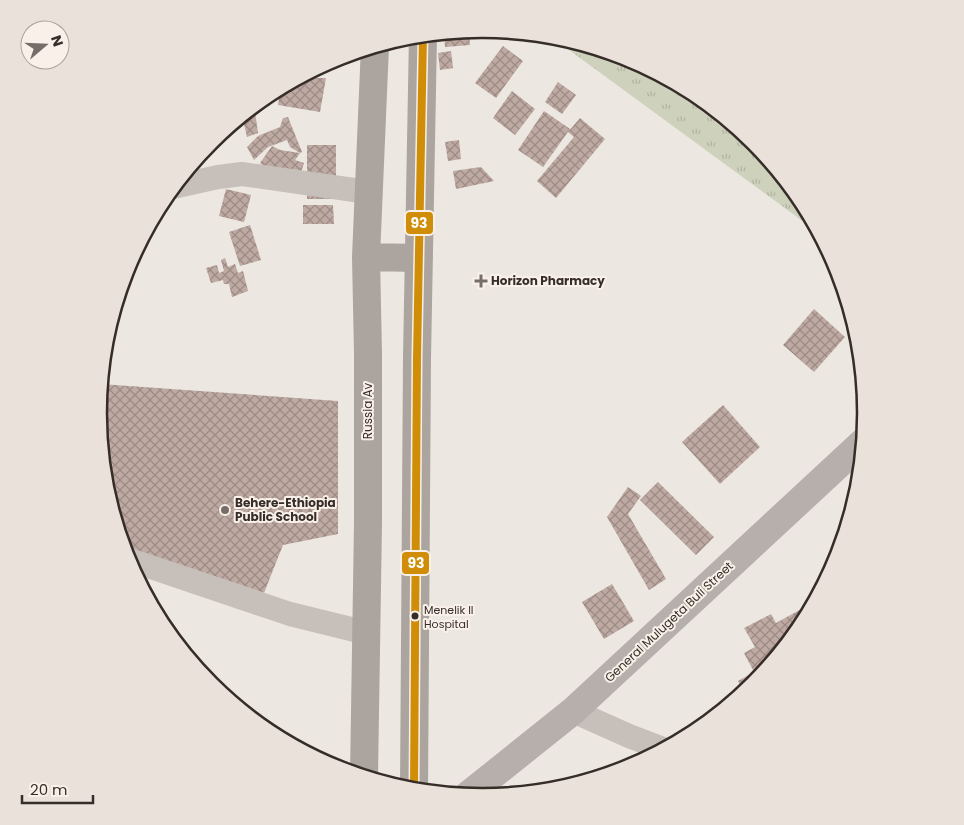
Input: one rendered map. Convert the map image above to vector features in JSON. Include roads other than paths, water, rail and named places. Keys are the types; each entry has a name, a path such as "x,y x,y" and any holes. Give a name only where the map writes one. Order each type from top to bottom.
{"main road":[{"path":"414,781 418,258 423,43"},
{"name":"Russia Av","path":"364,769 367,633 368,353 366,257 375,53"},
{"path":"366,257 418,258"},
{"name":"General Mulugeta Buli Street","path":"477,788 573,711 855,449"}],"street":[{"path":"184,185 242,174 368,192"},
{"path":"139,563 290,614 367,633"},
{"path":"573,711 654,746"}],"place":[{"name":"Horizon Pharmacy","path":"481,281"},
{"name":"Behere-Ethiopia Public School","path":"225,510"},
{"name":"Menelik II Hospital","path":"415,616"}]}
